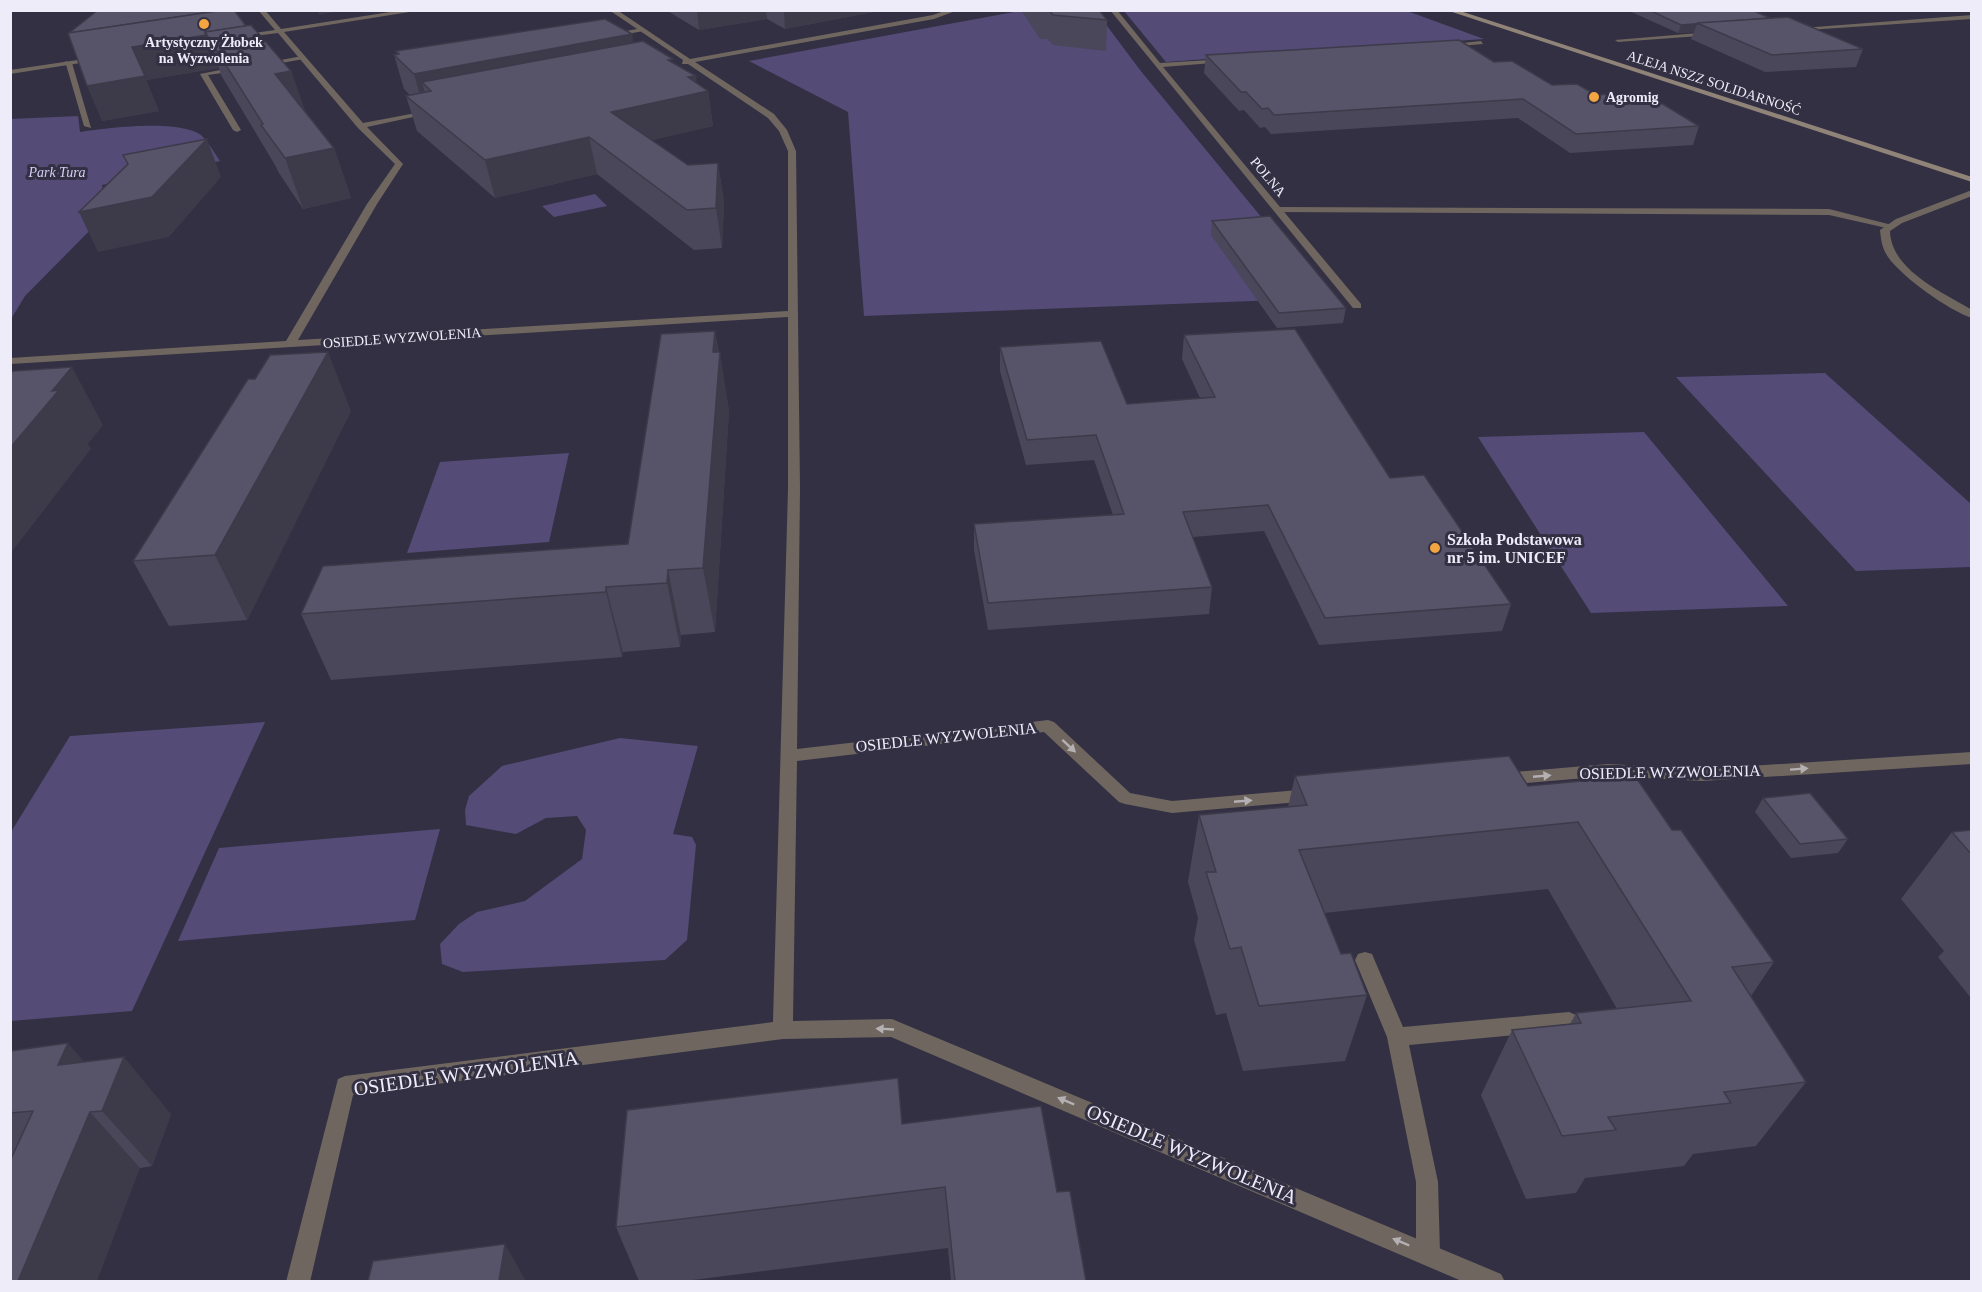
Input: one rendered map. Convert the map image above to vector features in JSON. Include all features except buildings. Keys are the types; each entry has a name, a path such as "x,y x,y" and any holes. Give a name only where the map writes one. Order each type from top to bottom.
{"street":[{"path":"261,10 361,126 399,164 372,204 290,344"},
{"path":"228,39 419,10"},
{"path":"612,10 771,116 783,130 792,151 794,489 783,1030"},
{"path":"671,65 966,10"},
{"name":"POLNA","path":"1113,10 1357,306"},
{"name":"ALEJA NSZZ SOLIDARNOŚĆ","path":"1449,10 1971,180"},
{"path":"1783,29 1971,17"},
{"path":"598,37 642,30"},
{"path":"1618,40 1724,33"},
{"path":"1433,46 1481,43"},
{"path":"10,72 102,58"},
{"path":"260,65 302,58"},
{"path":"1158,65 1230,60"},
{"path":"68,63 87,126"},
{"path":"237,130 204,74 249,67"},
{"path":"361,126 436,111"},
{"path":"1971,193 1891,226 1886,230 1884,236 1884,242 1892,257 1911,274 1971,315"},
{"path":"1278,210 1829,212 1891,226"},
{"name":"OSIEDLE WYZWOLENIA","path":"10,361 793,314"},
{"name":"OSIEDLE WYZWOLENIA","path":"789,756 1048,726 1125,798 1172,807 1325,794"},
{"name":"OSIEDLE WYZWOLENIA","path":"1490,780 1608,770 1702,775 1971,758"},
{"path":"1365,960 1397,1037 1427,1182 1428,1253"},
{"path":"1397,1037 1569,1021"},
{"name":"OSIEDLE WYZWOLENIA","path":"298,1281 345,1086 783,1030 892,1028 1493,1281"}],"green space":[{"path":"1019,11 1096,11 1140,70 1328,298 864,316 848,112 749,61"},
{"path":"1124,11 1407,11 1484,39 1166,62"},
{"name":"Park Tura","path":"78,116 80,132 142,126 176,127 190,130 204,138 220,161 102,185 106,214 25,296 11,319 11,119"},
{"path":"595,194 607,206 554,217 542,206"},
{"path":"1825,373 1971,504 1971,567 1856,571 1676,377"},
{"path":"1644,432 1788,606 1591,613 1478,437"},
{"path":"569,453 549,542 407,553 440,462"},
{"path":"265,722 132,1011 11,1021 11,832 70,736"},
{"path":"620,738 698,746 673,834 692,837 696,845 687,940 665,960 463,972 442,964 440,944 459,924 477,912 525,901 582,859 586,830 577,816 546,818 516,834 466,825 465,810 469,796 502,766"},
{"path":"440,829 415,920 178,941 219,848"}],"place":[{"name":"Artystyczny Żłobek na Wyzwolenia","path":"204,24"},
{"name":"Agromig","path":"1594,97"},
{"name":"Szkoła Podstawowa nr 5 im. UNICEF","path":"1435,548"}]}
